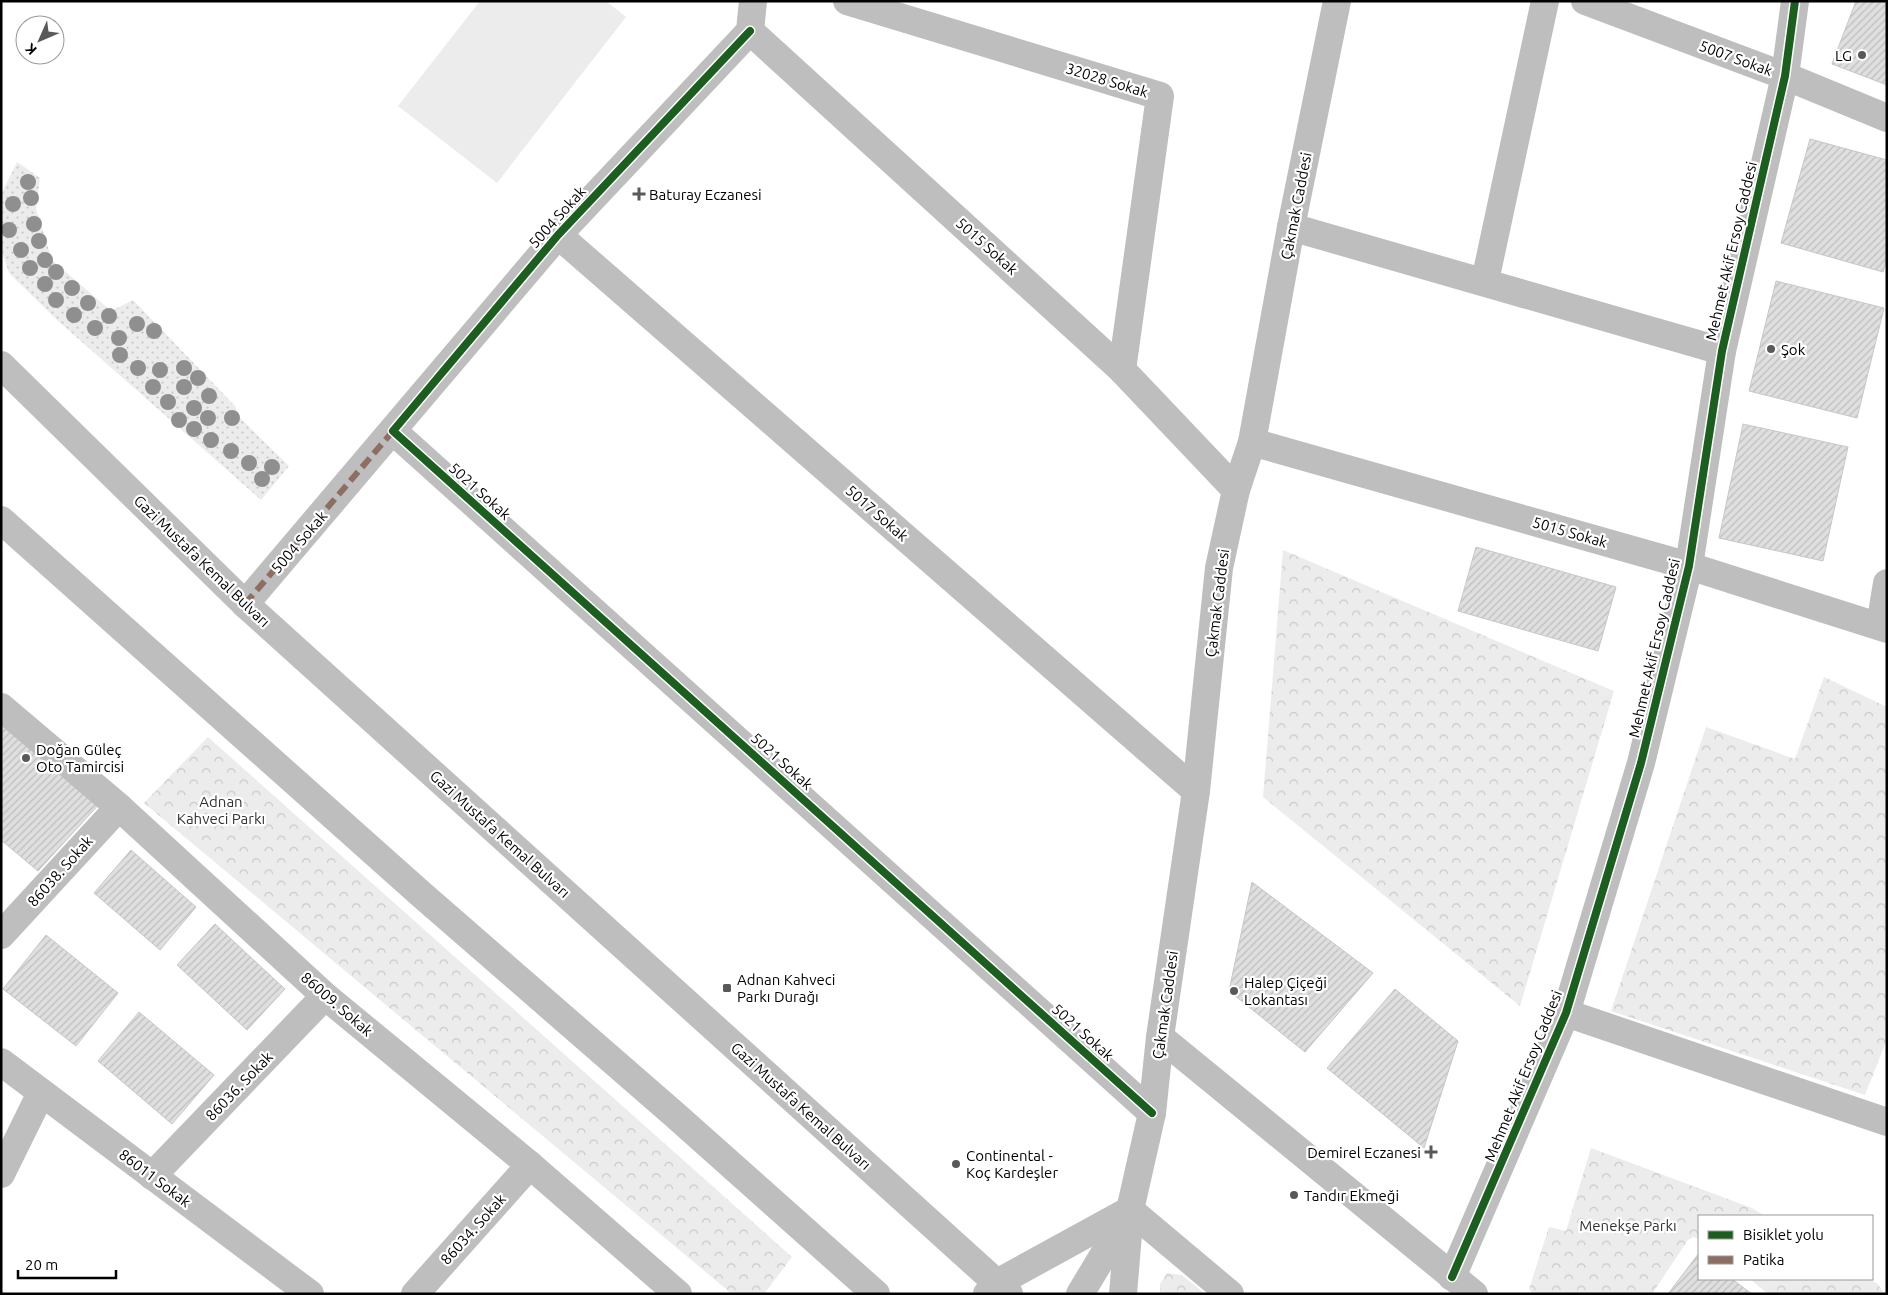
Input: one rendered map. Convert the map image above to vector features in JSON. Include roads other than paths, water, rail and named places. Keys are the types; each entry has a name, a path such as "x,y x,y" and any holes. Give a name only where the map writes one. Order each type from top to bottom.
{"main road":[{"path":"750,30 753,1"},
{"name":"32028 Sokak","path":"848,1 1160,96 1122,370"},
{"name":"Çakmak Caddesi","path":"1130,1210 1152,1112 1160,1037 1196,791 1219,568 1236,490 1252,442 1291,227 1337,1"},
{"path":"1485,281 1544,1"},
{"name":"5007 Sokak","path":"1585,1 1786,76 1887,118"},
{"name":"Mehmet Akif Ersoy Caddesi","path":"1452,1277 1566,1013 1641,763 1689,566 1722,351 1786,76 1795,1"},
{"name":"5004 Sokak","path":"245,604 558,235 750,30"},
{"name":"5015 Sokak","path":"750,30 1122,370 1236,490"},
{"path":"1291,227 1485,281 1722,351"},
{"name":"5017 Sokak","path":"558,235 1196,791"},
{"name":"Gazi Mustafa Kemal Bulvarı","path":"1,365 245,604 998,1290"},
{"name":"5021 Sokak","path":"393,431 1152,1112"},
{"name":"5015 Sokak","path":"1252,442 1689,566 1883,628"},
{"path":"1,520 414,888 675,1114 876,1294"},
{"path":"1883,628 1887,583"},
{"name":"86009. Sokak","path":"1,707 119,807 325,996 530,1165 678,1294"},
{"name":"86038. Sokak","path":"1,935 119,807"},
{"name":"86036. Sokak","path":"152,1176 325,996"},
{"path":"1566,1013 1887,1122"},
{"path":"1160,1037 1474,1294"},
{"name":"86011 Sokak","path":"1,1062 310,1294"},
{"path":"1,1174 41,1093"},
{"name":"86034. Sokak","path":"415,1294 530,1165"},
{"path":"998,1290 1130,1210"},
{"path":"1080,1294 1130,1210"},
{"path":"1123,1294 1130,1210"},
{"path":"1130,1210 1230,1294"}],"place":[{"name":"LG","path":"1862,55"},
{"name":"Baturay Eczanesi","path":"639,194"},
{"name":"Şok","path":"1771,349"},
{"name":"Doğan Güleç Oto Tamircisi","path":"26,758"},
{"name":"Adnan Kahveci Parkı Durağı","path":"727,988"},
{"name":"Halep Çiçeği Lokantası","path":"1234,991"},
{"name":"Demirel Eczanesi","path":"1431,1152"},
{"name":"Continental - Koç Kardeşler","path":"956,1164"},
{"name":"Tandır Ekmeği","path":"1294,1195"}],"park label":[{"name":"Adnan Kahveci Parkı","path":"221,810"},
{"name":"Menekşe Parkı","path":"1628,1225"}]}
